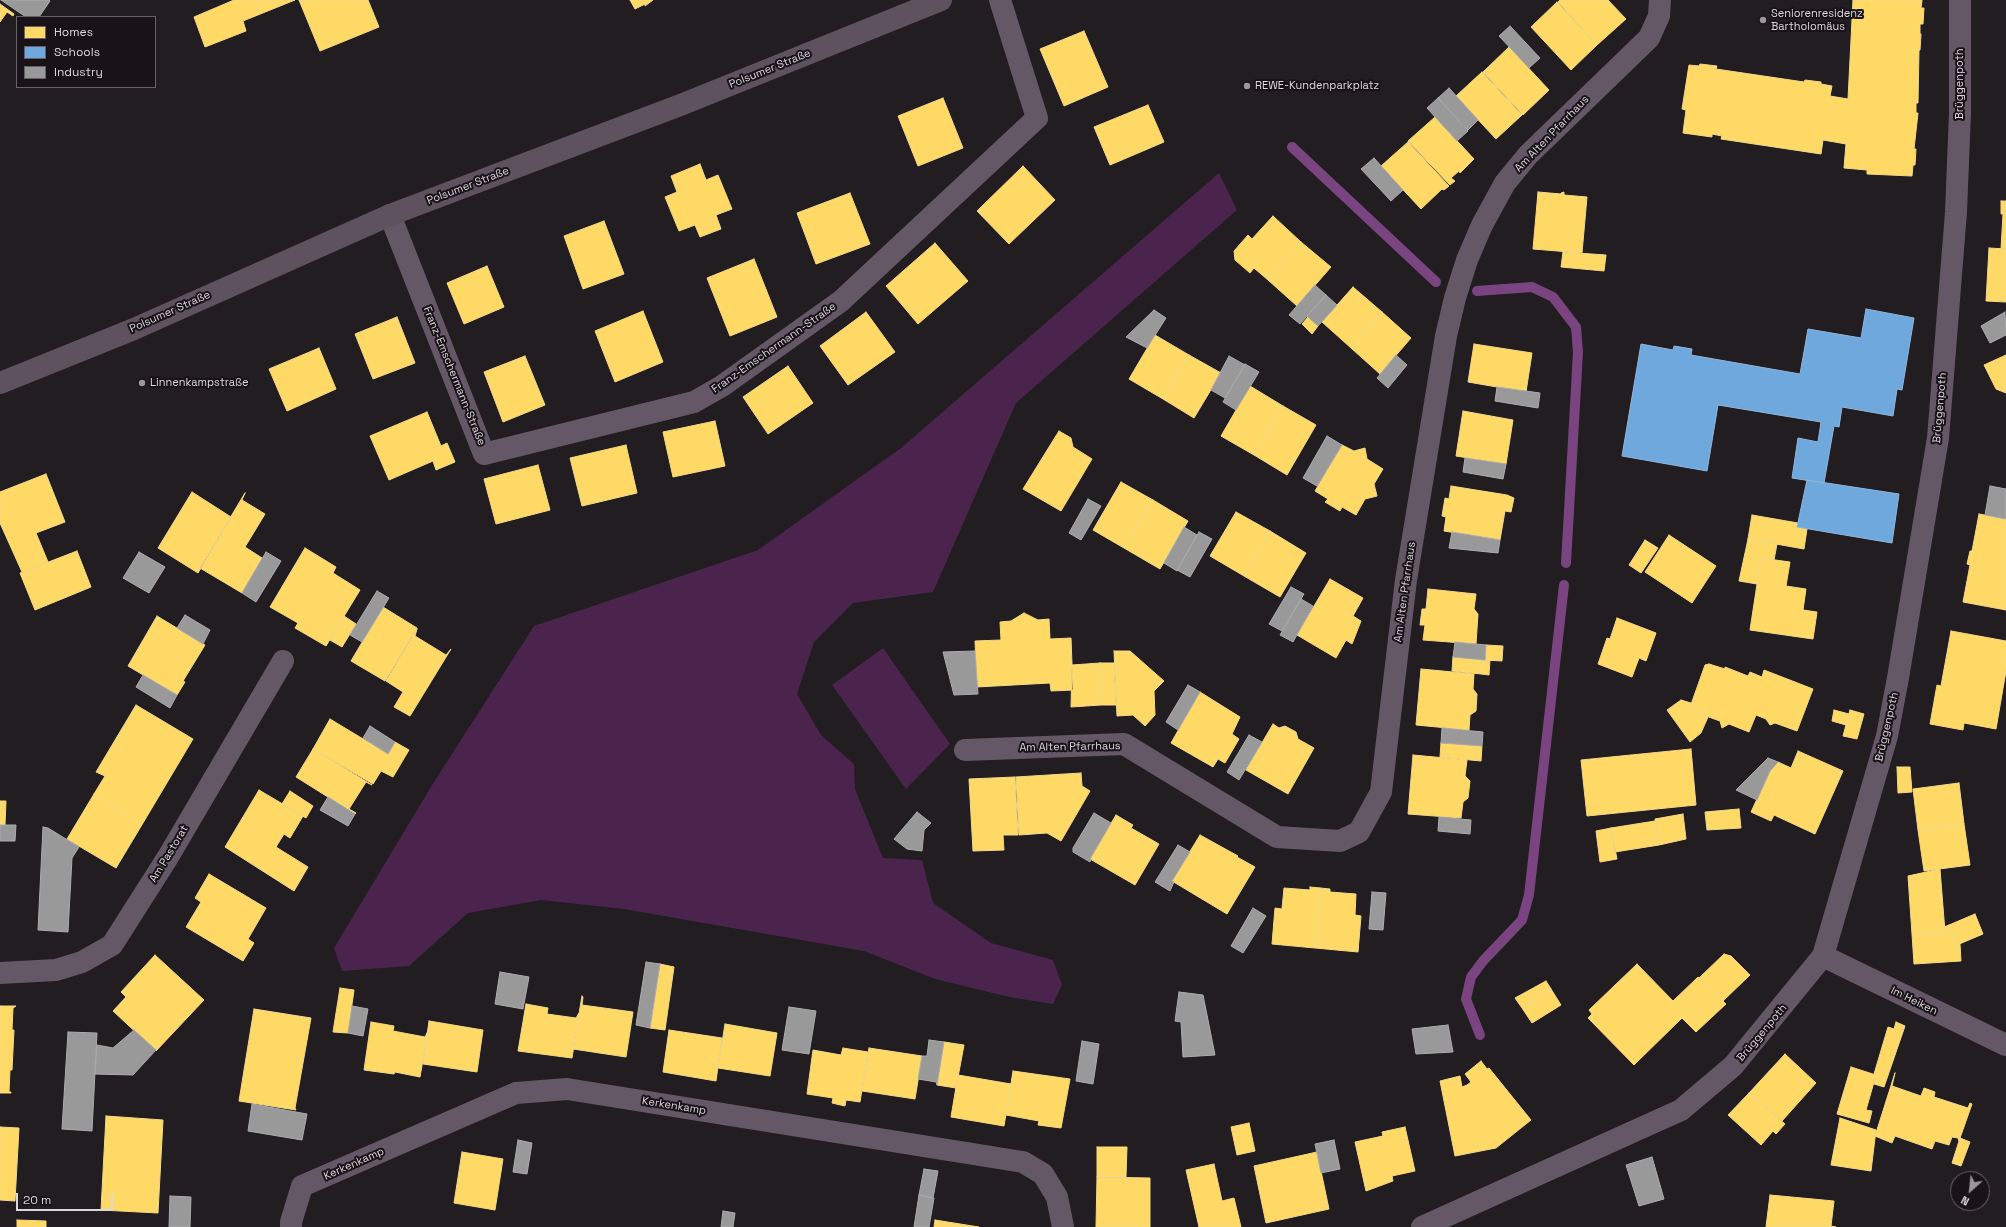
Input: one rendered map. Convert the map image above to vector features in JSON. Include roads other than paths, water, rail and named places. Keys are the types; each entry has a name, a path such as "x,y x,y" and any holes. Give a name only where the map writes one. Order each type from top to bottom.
{"main road":[{"name":"Polsumer Straße","path":"0,383 134,328 390,215 683,104 941,0"}],"street":[{"name":"Franz-Emschermann-Straße","path":"390,215 484,454 694,402 722,386 841,301 1036,118 1000,0"},
{"name":"Am Alten Pfarrhaus","path":"965,750 1124,744 1277,837 1340,841 1359,832 1381,792 1406,580 1446,336 1455,298 1468,260 1482,224 1505,183 1528,155 1649,38 1659,16 1660,0"},
{"name":"Brüggenpoth","path":"1422,1227 1681,1110 1734,1066 1823,956 1886,736 1898,678 1938,438 1956,204 1960,113 1960,0"},
{"name":"Am Pastorat","path":"0,973 56,970 82,962 112,945 168,857 283,661"},
{"name":"Im Heiken","path":"1823,956 2006,1045"},
{"name":"Kerkenkamp","path":"291,1227 291,1222 302,1186 516,1093 567,1090 1023,1162 1043,1174 1054,1191 1057,1197 1063,1227"}],"waterway":[{"path":"1292,147 1436,282"},
{"path":"1477,291 1532,287 1553,297 1576,327 1578,352 1566,563"},
{"path":"1480,1035 1466,999 1471,977 1483,961 1522,920 1529,895 1564,585"}],"place":[{"name":"Seniorenresidenz Bartholomäus","path":"1763,20"},
{"name":"REWE-Kundenparkplatz","path":"1247,86"},
{"name":"Linnenkampstraße","path":"142,383"}]}
